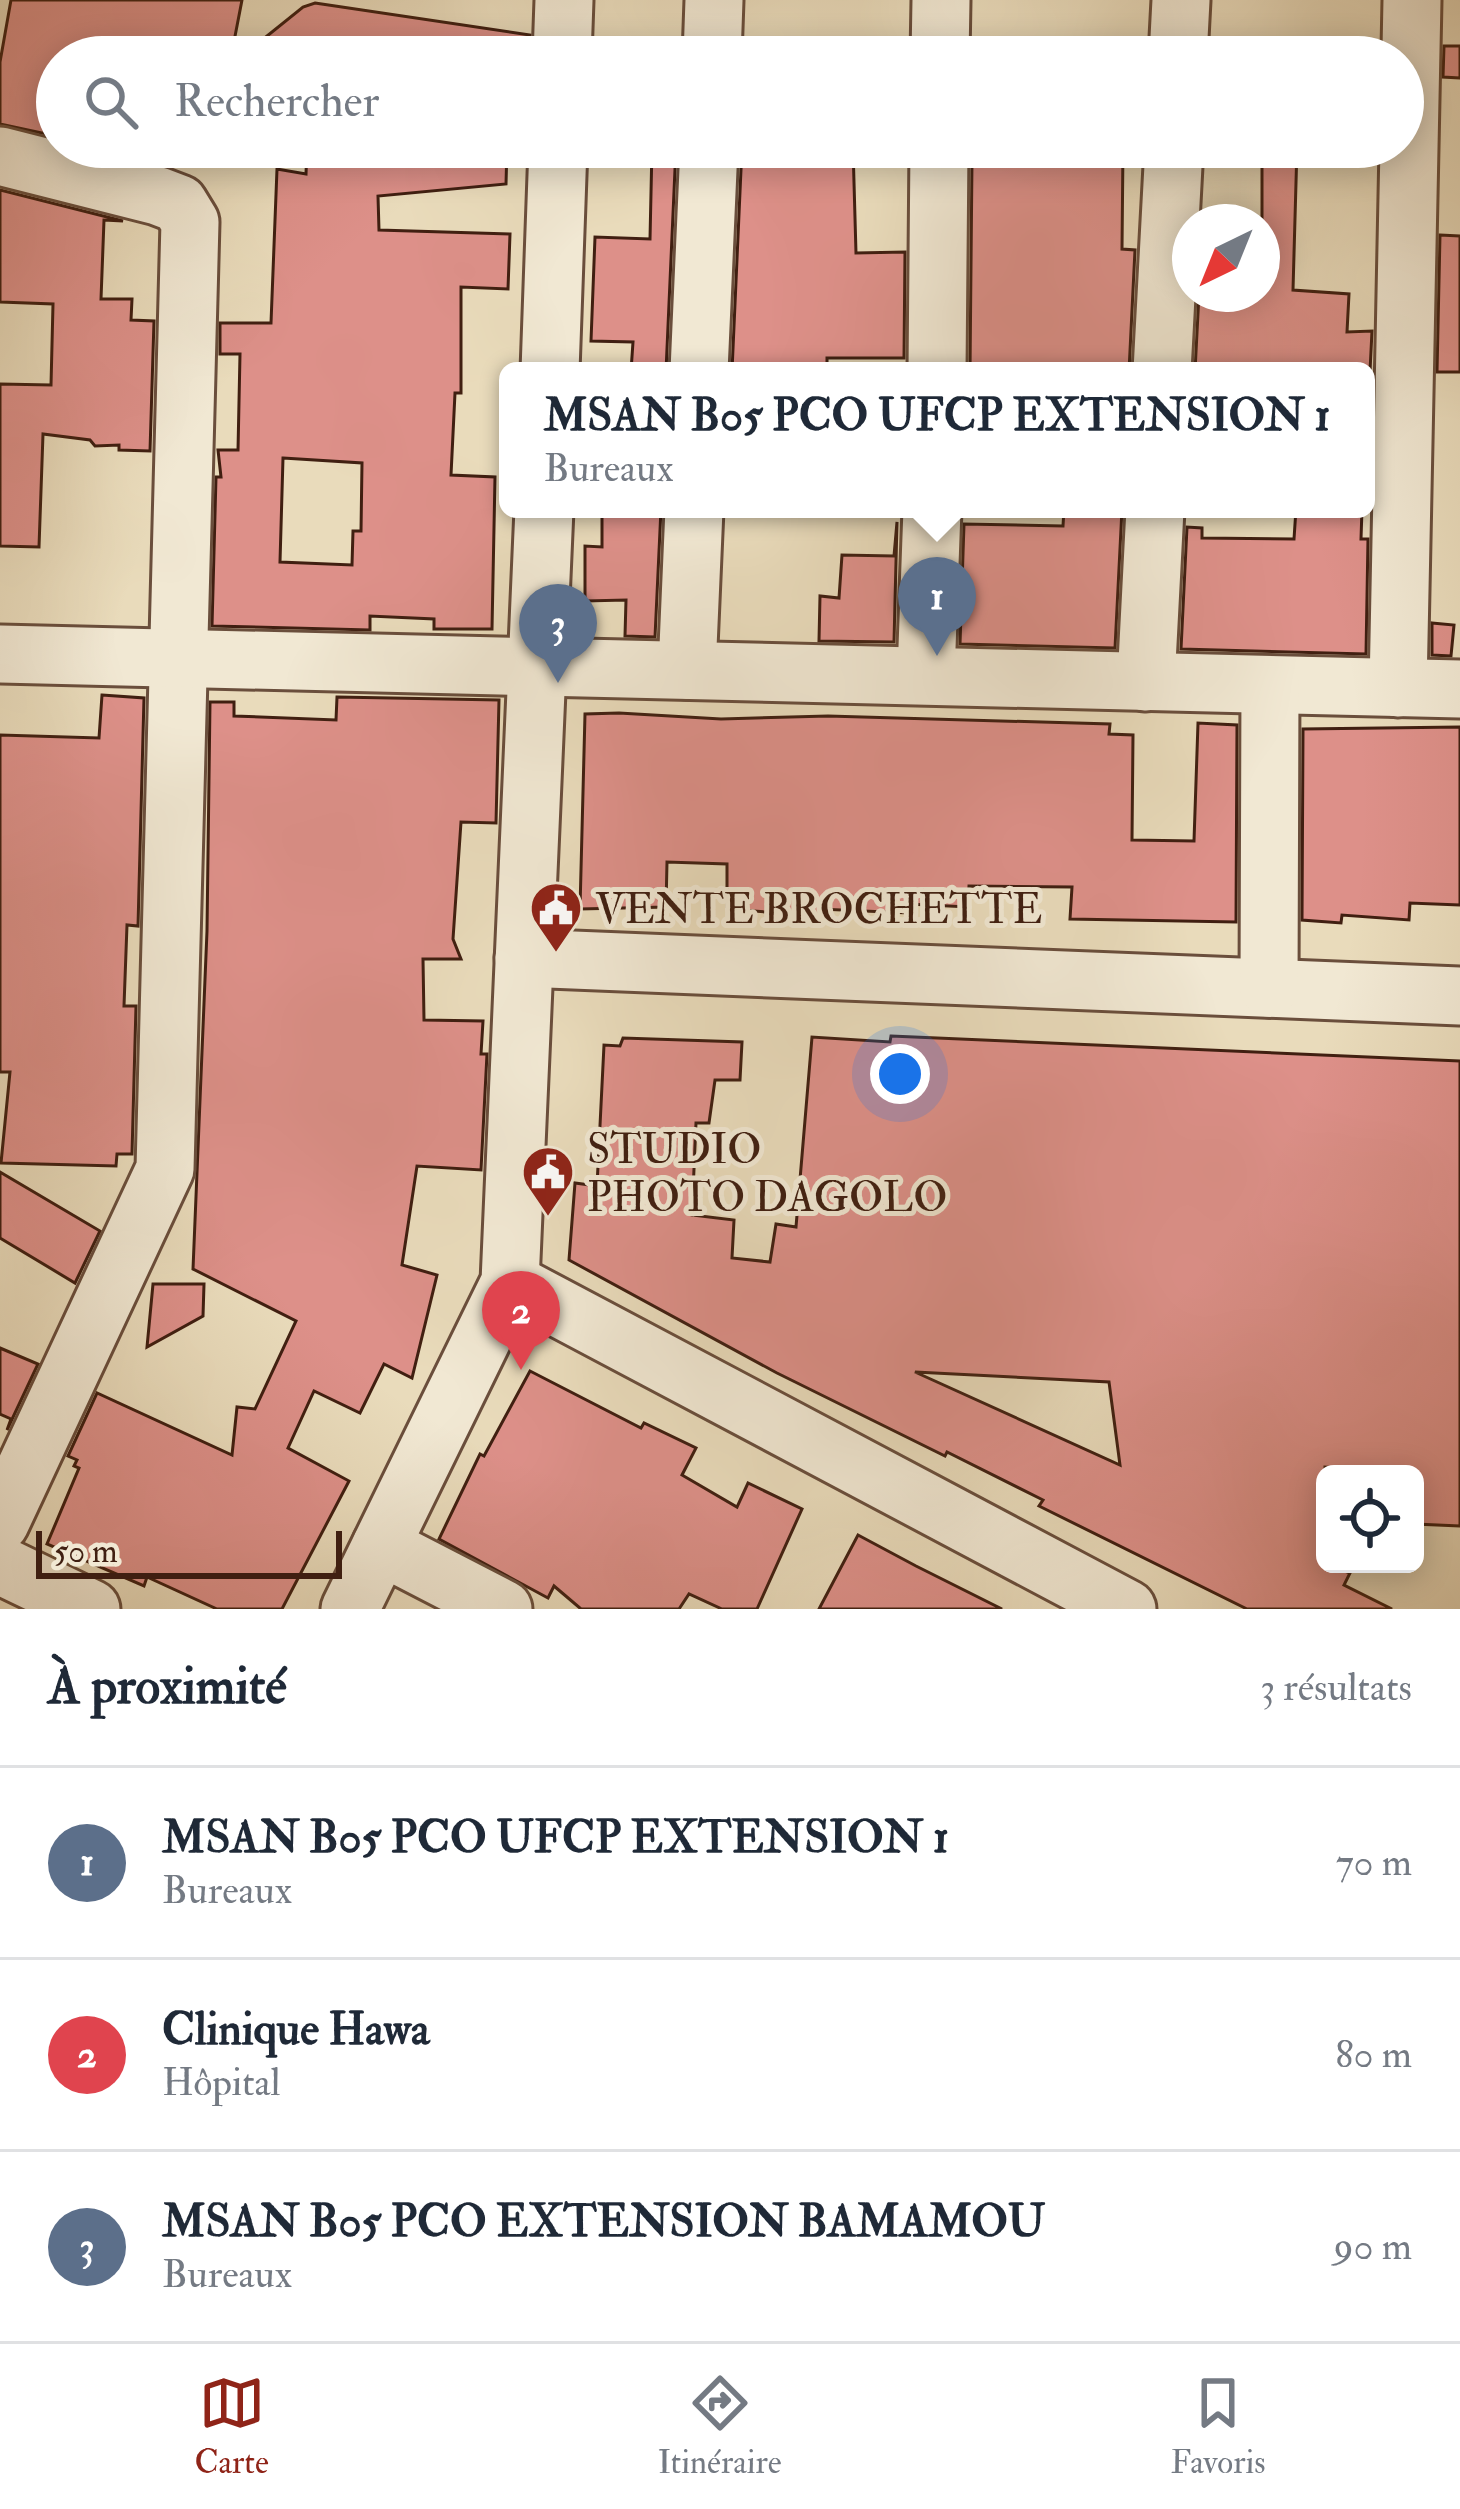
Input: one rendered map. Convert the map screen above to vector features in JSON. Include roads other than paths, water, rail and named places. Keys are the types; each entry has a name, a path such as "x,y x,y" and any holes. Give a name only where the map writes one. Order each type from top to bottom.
{"street":[{"path":"563,36 564,0"},
{"path":"713,36 714,0"},
{"path":"940,36 941,0"},
{"path":"1179,36 1181,0"},
{"path":"1411,36 1412,0"},
{"path":"0,156 36,165"},
{"path":"0,1523 165,1168 190,222 179,204 158,196 47,168"},
{"path":"550,362 557,168"},
{"path":"700,362 708,168"},
{"path":"937,362 939,168"},
{"path":"1162,362 1173,168"},
{"path":"1398,688 1409,168"},
{"path":"350,1609 510,1282 544,518"},
{"path":"687,670 694,518"},
{"path":"926,675 932,518"},
{"path":"1146,682 1155,518"},
{"path":"0,654 1460,689"},
{"path":"1269,988 1270,685"},
{"path":"524,958 1460,996"},
{"path":"510,1282 1113,1606"},
{"path":"381,1546 503,1609"},
{"path":"0,1565 91,1609"}],"place":[{"name":"MSAN B05 PCO UFCP EXTENSION 1","path":"937,656"},
{"name":"MSAN B05 PCO EXTENSION BAMAMOU","path":"558,683"},
{"name":"VENTE BROCHETTE","path":"556,954"},
{"name":"STUDIO PHOTO DAGOLO","path":"548,1218"},
{"name":"Clinique Hawa","path":"521,1370"}]}
